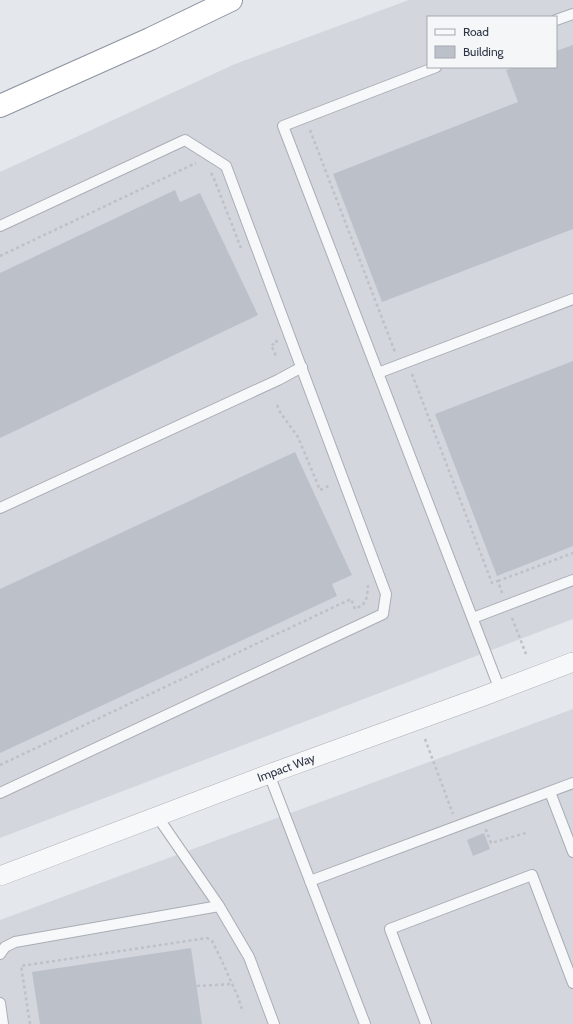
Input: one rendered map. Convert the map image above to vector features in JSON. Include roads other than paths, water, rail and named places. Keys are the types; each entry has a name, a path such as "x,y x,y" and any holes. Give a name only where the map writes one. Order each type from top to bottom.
{"highway":[{"path":"0,106 150,40 232,0"}],"street":[{"name":"Impact Way","path":"0,876 269,774 573,662"}],"lane":[{"path":"557,20 573,14"},
{"path":"433,68 283,126 500,690"},
{"path":"0,226 185,140 226,166 386,594 383,614 0,793"},
{"path":"378,373 573,299"},
{"path":"0,508 278,380 302,367"},
{"path":"472,618 573,580"},
{"path":"269,774 365,1024"},
{"path":"310,881 573,783"},
{"path":"550,792 573,852"},
{"path":"157,816 219,906 248,957 274,1024"},
{"path":"426,1024 390,929 532,875 573,983"},
{"path":"0,954 5,947 15,942 219,906"},
{"path":"0,1003 3,1024"}]}
